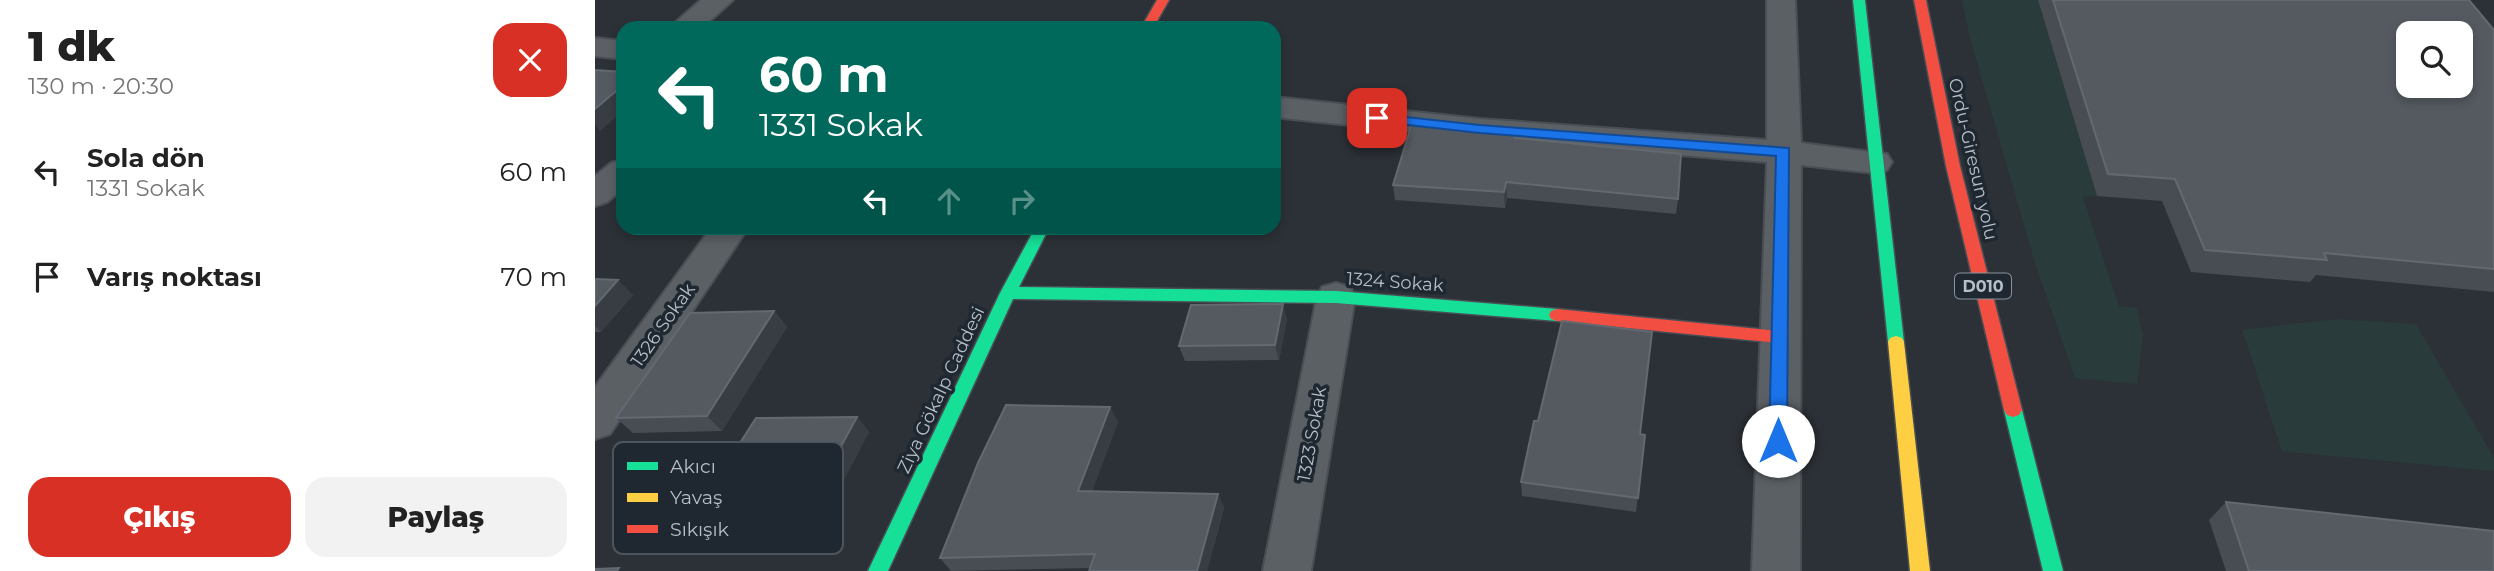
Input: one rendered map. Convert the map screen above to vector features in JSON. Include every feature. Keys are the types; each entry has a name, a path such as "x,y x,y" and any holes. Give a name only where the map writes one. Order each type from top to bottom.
{"main road":[{"path":"1151,21 1163,0"},
{"path":"1859,0 1920,571"},
{"name":"Ordu-Giresun yolu","path":"1920,0 1953,166 2053,571"},
{"name":"Ziya Gökalp Caddesi","path":"878,571 1007,293 1038,235"},
{"name":"1324 Sokak","path":"1007,293 1336,297 1419,302 1779,337"}],"street":[{"path":"693,21 719,0"},
{"path":"1776,571 1784,152 1781,0"},
{"path":"595,47 616,49"},
{"path":"1281,108 1480,129 1784,152 1875,162"},
{"path":"595,194 616,177"},
{"name":"1326 Sokak","path":"595,421 725,235"},
{"name":"1323 Sokak","path":"1287,571 1336,297"}],"shaded area":[{"path":"1962,0 2038,0 2097,196 2083,197 2119,306 2137,308 2143,336 2137,384 2075,378 2035,263 1970,38"},
{"path":"2336,319 2416,324 2494,458 2494,471 2282,451 2242,330"}],"building":[{"path":"2053,0 2469,0 2494,30 2494,269 2324,253 2327,260 2205,250 2175,179 2108,174"},
{"path":"595,70 616,72 616,91 595,109"},
{"path":"1413,120 1517,129 1515,138 1681,154 1678,199 1506,182 1504,192 1393,185"},
{"path":"595,279 618,280 595,306"},
{"path":"1283,304 1275,345 1179,346 1191,305"},
{"path":"774,311 707,416 616,418 690,313"},
{"path":"1562,321 1652,332 1640,434 1645,435 1638,498 1521,482 1534,421 1538,421"},
{"path":"1006,405 1110,407 1078,491 1218,494 1197,571 1089,571 1095,554 940,558 978,463"},
{"path":"857,417 843,443 741,442 756,418"},
{"path":"2226,502 2494,531 2494,571 2249,571"},
{"path":"619,568 617,571 595,571 595,569"}],"traffic: fast":[{"path":"1859,0 1896,342"},
{"path":"878,571 1008,293 1038,235"},
{"path":"1008,293 1336,297 1557,315"},
{"path":"2013,410 2053,571"}],"traffic: slow":[{"path":"1896,342 1920,571"}],"traffic: jam":[{"path":"1151,21 1163,0"},
{"path":"1920,0 1953,166 2013,410"},
{"path":"1557,315 1779,337"}],"route":[{"path":"1377,118 1480,129 1784,152 1778,441"}]}
